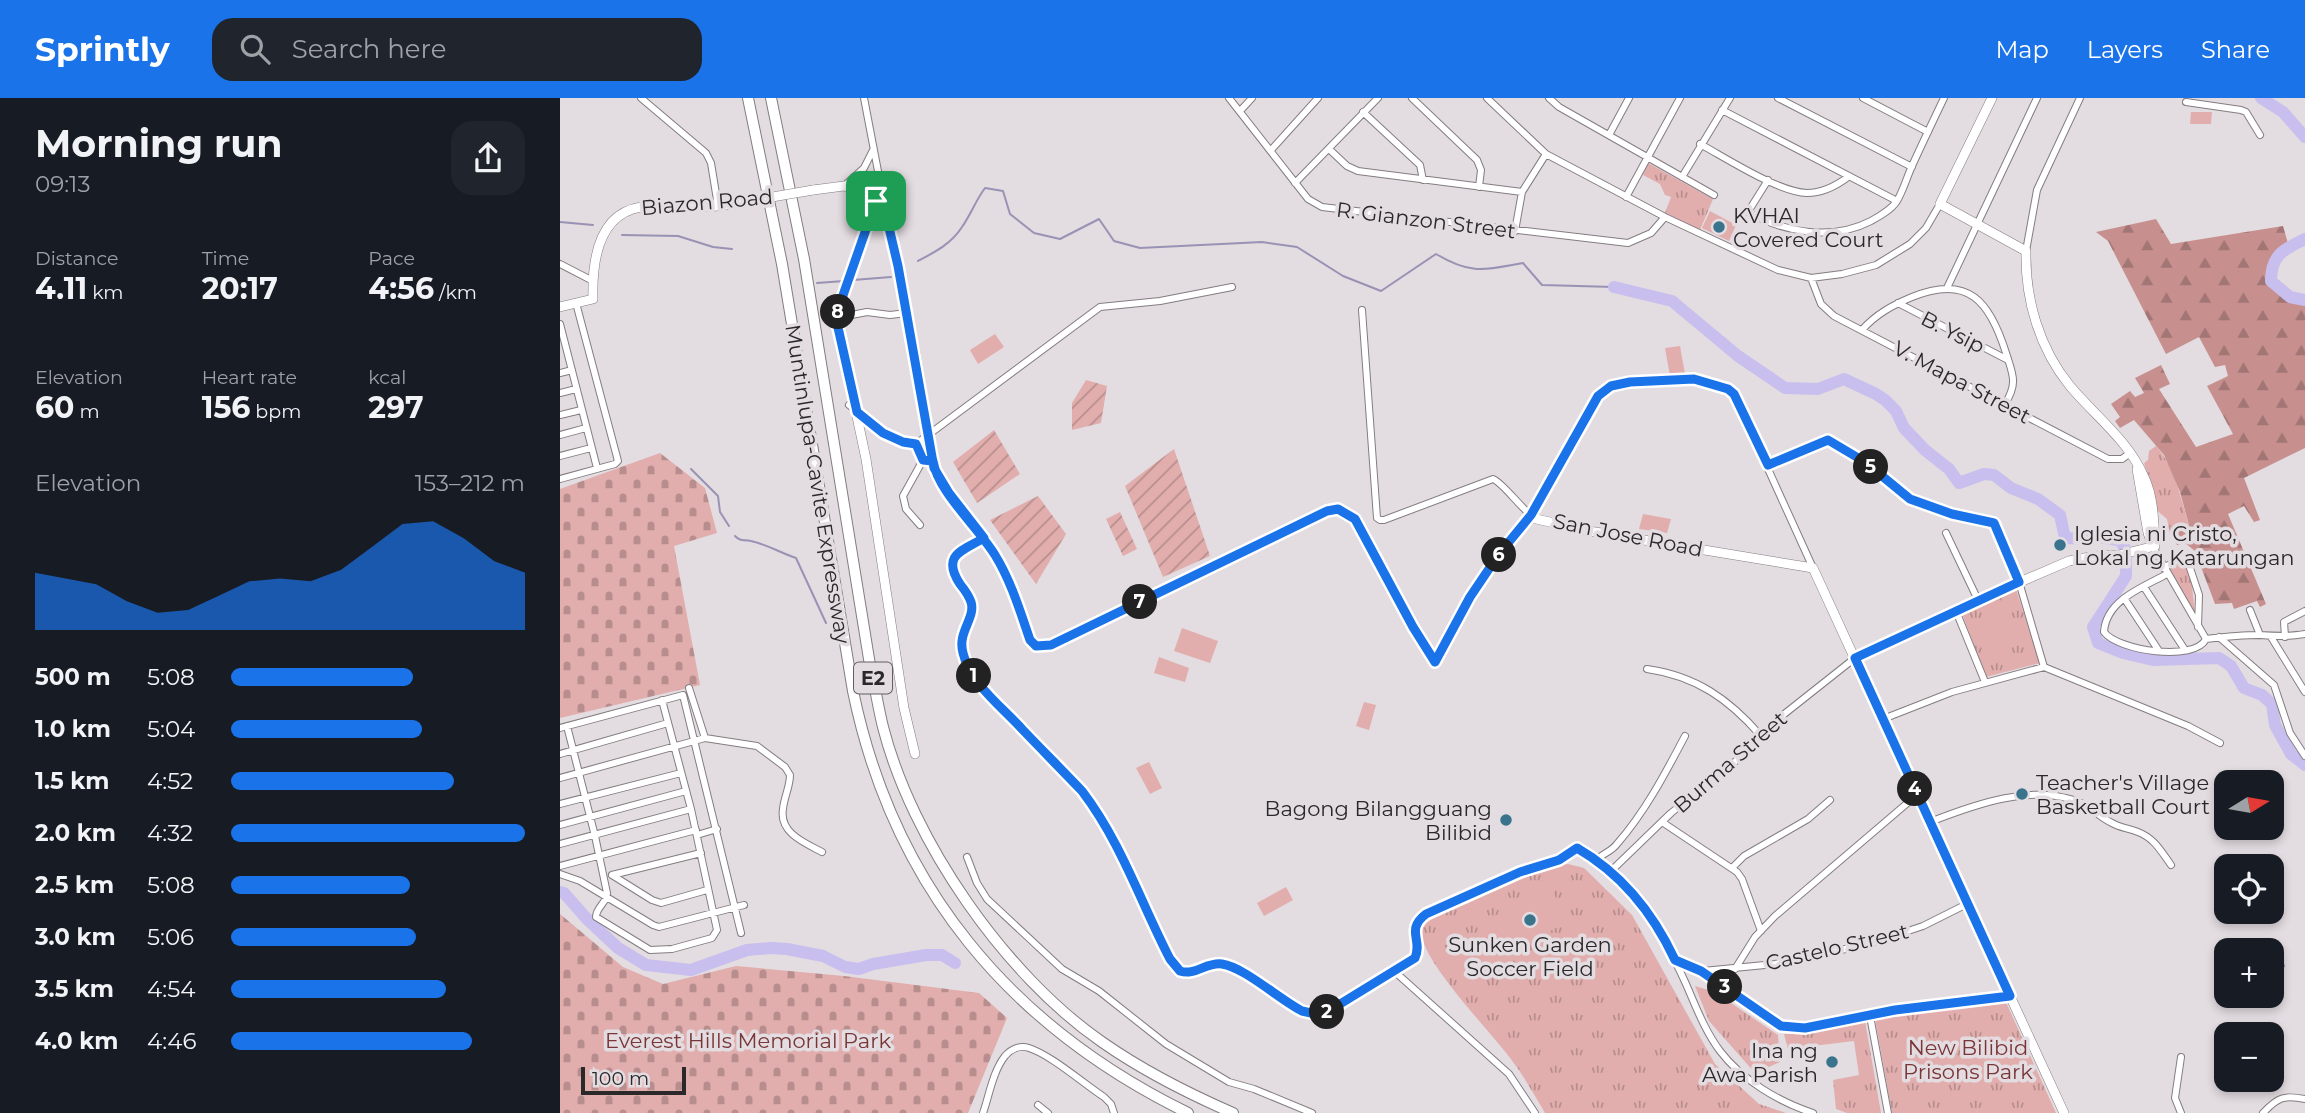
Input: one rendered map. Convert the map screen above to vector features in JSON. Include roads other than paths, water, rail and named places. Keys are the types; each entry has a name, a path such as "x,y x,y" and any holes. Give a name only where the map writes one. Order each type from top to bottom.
{"highway":[{"name":"Muntinlupa-Cavite Expressway","path":"748,98 782,264 860,727 891,811 920,873 950,919 978,956 1027,1006 1096,1060 1147,1093 1188,1113"},
{"name":"Muntinlupa-Cavite Expressway","path":"771,98 813,312 876,691 884,729 919,821 935,855 968,904 1004,950 1053,1000 1111,1048 1152,1073 1233,1113"}],"street":[{"path":"641,98 706,153 711,163 718,206"},
{"path":"864,98 929,435 928,460 903,496 906,509 919,525"},
{"name":"R. Gianzon Street","path":"1228,98 1308,199 1322,207 1628,243 1651,233 1665,218"},
{"path":"1240,111 1252,98"},
{"path":"1271,149 1318,98"},
{"path":"1295,183 1378,98"},
{"path":"1412,98 1477,160 1481,170 1479,187"},
{"path":"1487,98 1546,155 1665,218 1779,270 1811,278 1859,271 1892,257 1910,244 1926,228 1940,204 1992,98"},
{"path":"1549,98 1559,107 1714,195"},
{"path":"1609,135 1627,101 1616,98"},
{"path":"1626,197 1680,98"},
{"path":"1682,177 1730,98"},
{"path":"1777,98 1912,167"},
{"path":"1863,98 1928,132"},
{"path":"1768,180 1748,212 1761,218 1801,231 1843,232 1879,217 1897,201 1944,98"},
{"path":"1947,288 2037,98"},
{"path":"2080,98 2037,190 2025,251 2027,290 2044,344 2071,387 2130,453 2148,487 2155,532 2154,547 2165,571 2206,639"},
{"path":"2186,102 2241,110 2246,113 2260,135"},
{"path":"1722,110 1897,201"},
{"path":"1363,112 1420,165 1423,180"},
{"path":"1700,144 1796,192 1811,193 1838,184 1848,177"},
{"path":"874,147 864,168 844,186 876,201 886,215"},
{"path":"1329,149 1358,171 1522,192"},
{"path":"1515,230 1522,192 1546,155"},
{"name":"Biazon Road","path":"576,303 593,299 598,244 612,222 621,215 643,206 718,206 844,186"},
{"path":"876,201 836,318 904,708 915,754"},
{"path":"1940,204 2025,251"},
{"path":"560,264 593,281"},
{"name":"V. Mapa Street","path":"1811,278 1827,311 2108,459 2122,460 2130,453"},
{"path":"853,409 883,433 903,442 916,444 1100,307 1160,301 1231,287"},
{"path":"1862,330 1872,318 1898,303 1928,291 1947,288 1976,297 1991,313 2008,360 2014,386 2005,404"},
{"path":"560,307 576,303 618,461 560,479"},
{"name":"B. Ysip","path":"1898,303 2008,360"},
{"path":"1362,310 1377,517 1380,520 1496,479 1530,517 1598,396 1611,386 1630,382 1694,379 1728,389 1734,394 2064,1113"},
{"path":"836,318 866,312 890,315 907,313"},
{"path":"561,329 563,351 572,370 597,468"},
{"path":"560,373 572,370"},
{"path":"560,393 576,389"},
{"path":"560,415 581,410"},
{"path":"560,435 586,428"},
{"path":"1768,465 1814,444 1831,441 1865,462 1910,499 1952,514 1994,523 2019,582 2044,667"},
{"path":"916,444 984,538 952,560 955,576 972,603 961,638 964,658 976,678 1002,709 1082,791 1093,806 1117,846 1175,966 1184,973 1213,964 1229,966 1292,1006 1315,1014 1335,1008 1415,958 1418,947 1414,932 1416,924 1426,914 1520,872 1559,860 1577,848 1610,872 1657,925 1700,1017 1721,1052 1749,1080 1796,1107 1813,1113"},
{"path":"560,456 591,448"},
{"name":"San Jose Road","path":"984,538 1003,568 1030,640 1036,646 1046,646 1327,511 1338,509 1355,519 1413,627 1435,662 1470,597 1499,554 1530,517 1589,531 1813,568"},
{"path":"1947,534 1978,600"},
{"path":"1855,658 2069,561 2119,555 2154,547"},
{"path":"2198,627 2199,595 2186,556 2114,607 2105,626 2105,635 2125,645 2158,651 2200,647 2206,639 2305,634"},
{"path":"2144,587 2185,650"},
{"path":"2124,598 2158,651"},
{"path":"2250,610 2260,635"},
{"path":"1956,611 1985,682"},
{"path":"2285,637 2284,622 2305,611"},
{"path":"2272,637 2305,692"},
{"path":"2219,638 2274,685 2290,733 2305,756"},
{"name":"Burma Street","path":"1610,872 1662,822 1855,658"},
{"path":"1883,719 1952,692 2044,667 2188,726 2220,744"},
{"path":"1647,669 1674,673 1720,697 1740,712 1761,736"},
{"path":"689,688 705,738"},
{"path":"662,700 691,809 717,930 714,937 672,949 654,950 646,948 597,918 597,911 607,898 596,836 574,750 564,727 662,700 683,695 718,829 741,933"},
{"path":"560,754 668,723"},
{"path":"1597,860 1602,854 1611,851 1634,822 1663,778 1685,736"},
{"path":"560,778 705,738 757,746 785,767 790,775 782,811 786,827 804,843 822,852"},
{"path":"560,804 681,773"},
{"path":"560,825 686,791"},
{"path":"1735,969 1761,931 1806,888 1918,794"},
{"path":"1930,822 1971,806 2014,796 2063,798 2082,803 2116,825 2149,836 2171,865"},
{"path":"1733,867 1744,856 1808,819 1830,800"},
{"path":"560,844 691,809"},
{"path":"1662,822 1733,867 1742,879 1761,931"},
{"path":"560,866 718,829"},
{"path":"603,876 701,853"},
{"path":"967,857 977,883 987,899 1062,969 1100,990 1166,1044 1229,1082 1254,1089 1312,1113"},
{"path":"560,874 580,881 653,925 659,926 744,905"},
{"path":"612,875 661,903 708,890"},
{"name":"Castelo Street","path":"1701,971 1775,964 1869,944 1923,926 1967,904"},
{"path":"1675,960 1701,971 1781,1026 1805,1028 2010,996"},
{"path":"1394,971 1509,1074 1535,1113"},
{"path":"1870,1016 1888,1113"},
{"path":"983,1113 1001,1062 1007,1054 1021,1047 1030,1048 1043,1055 1104,1097 1111,1104 1114,1113"},
{"path":"2181,1057 2175,1098 2181,1113"},
{"path":"2267,1111 2276,1099 2305,1099"},
{"path":"1038,1105 1048,1113"}],"waterway":[{"path":"2261,98 2283,112 2305,137"},
{"path":"918,261 948,243 958,233 985,188 1003,191 1010,214 1034,233 1060,239 1099,219 1114,241 1140,248 1262,242 1297,247 1343,276 1381,291 1436,254 1459,265 1478,269 1523,263 1542,285 1614,287"},
{"path":"560,222 593,225"},
{"path":"622,235 678,236 713,247 732,249"},
{"path":"2305,239 2280,254 2273,265 2271,281 2290,297 2305,300"},
{"path":"853,280 891,277"},
{"path":"817,283 844,281"},
{"path":"1614,287 1672,301 1738,356 1785,388 1818,389 1844,379 1876,394 1896,411 1904,428 1925,450 1949,469 1959,483 1984,474 1994,475 2011,488 2038,499 2060,515 2065,538 2114,539 2121,541 2125,549"},
{"path":"691,469 718,496 720,512 729,526"},
{"path":"735,536 796,558 826,623"},
{"path":"2126,559 2126,576 2093,627 2098,643 2123,653 2153,660 2219,658 2231,666 2244,688 2262,695 2272,704 2275,725 2291,754 2305,765"},
{"path":"560,892 618,948 646,965 691,970 747,950 771,948 823,956 845,967 859,969 926,955 942,955 955,963"}],"place":[{"name":"KVHAI Covered Court","path":"1719,227"},
{"name":"Iglesia ni Cristo, Lokal ng Katarungan","path":"2060,545"},
{"name":"Teacher's Village Basketball Court","path":"2022,794"},
{"name":"Bagong Bilangguang Bilibid","path":"1506,820"},
{"name":"Sunken Garden Soccer Field","path":"1530,920"},
{"name":"Ina ng Awa Parish","path":"1832,1062"}],"park label":[{"name":"Everest Hills Memorial Park","path":"748,1040"},
{"name":"New Bilibid Prisons Park","path":"1968,1059"}]}
